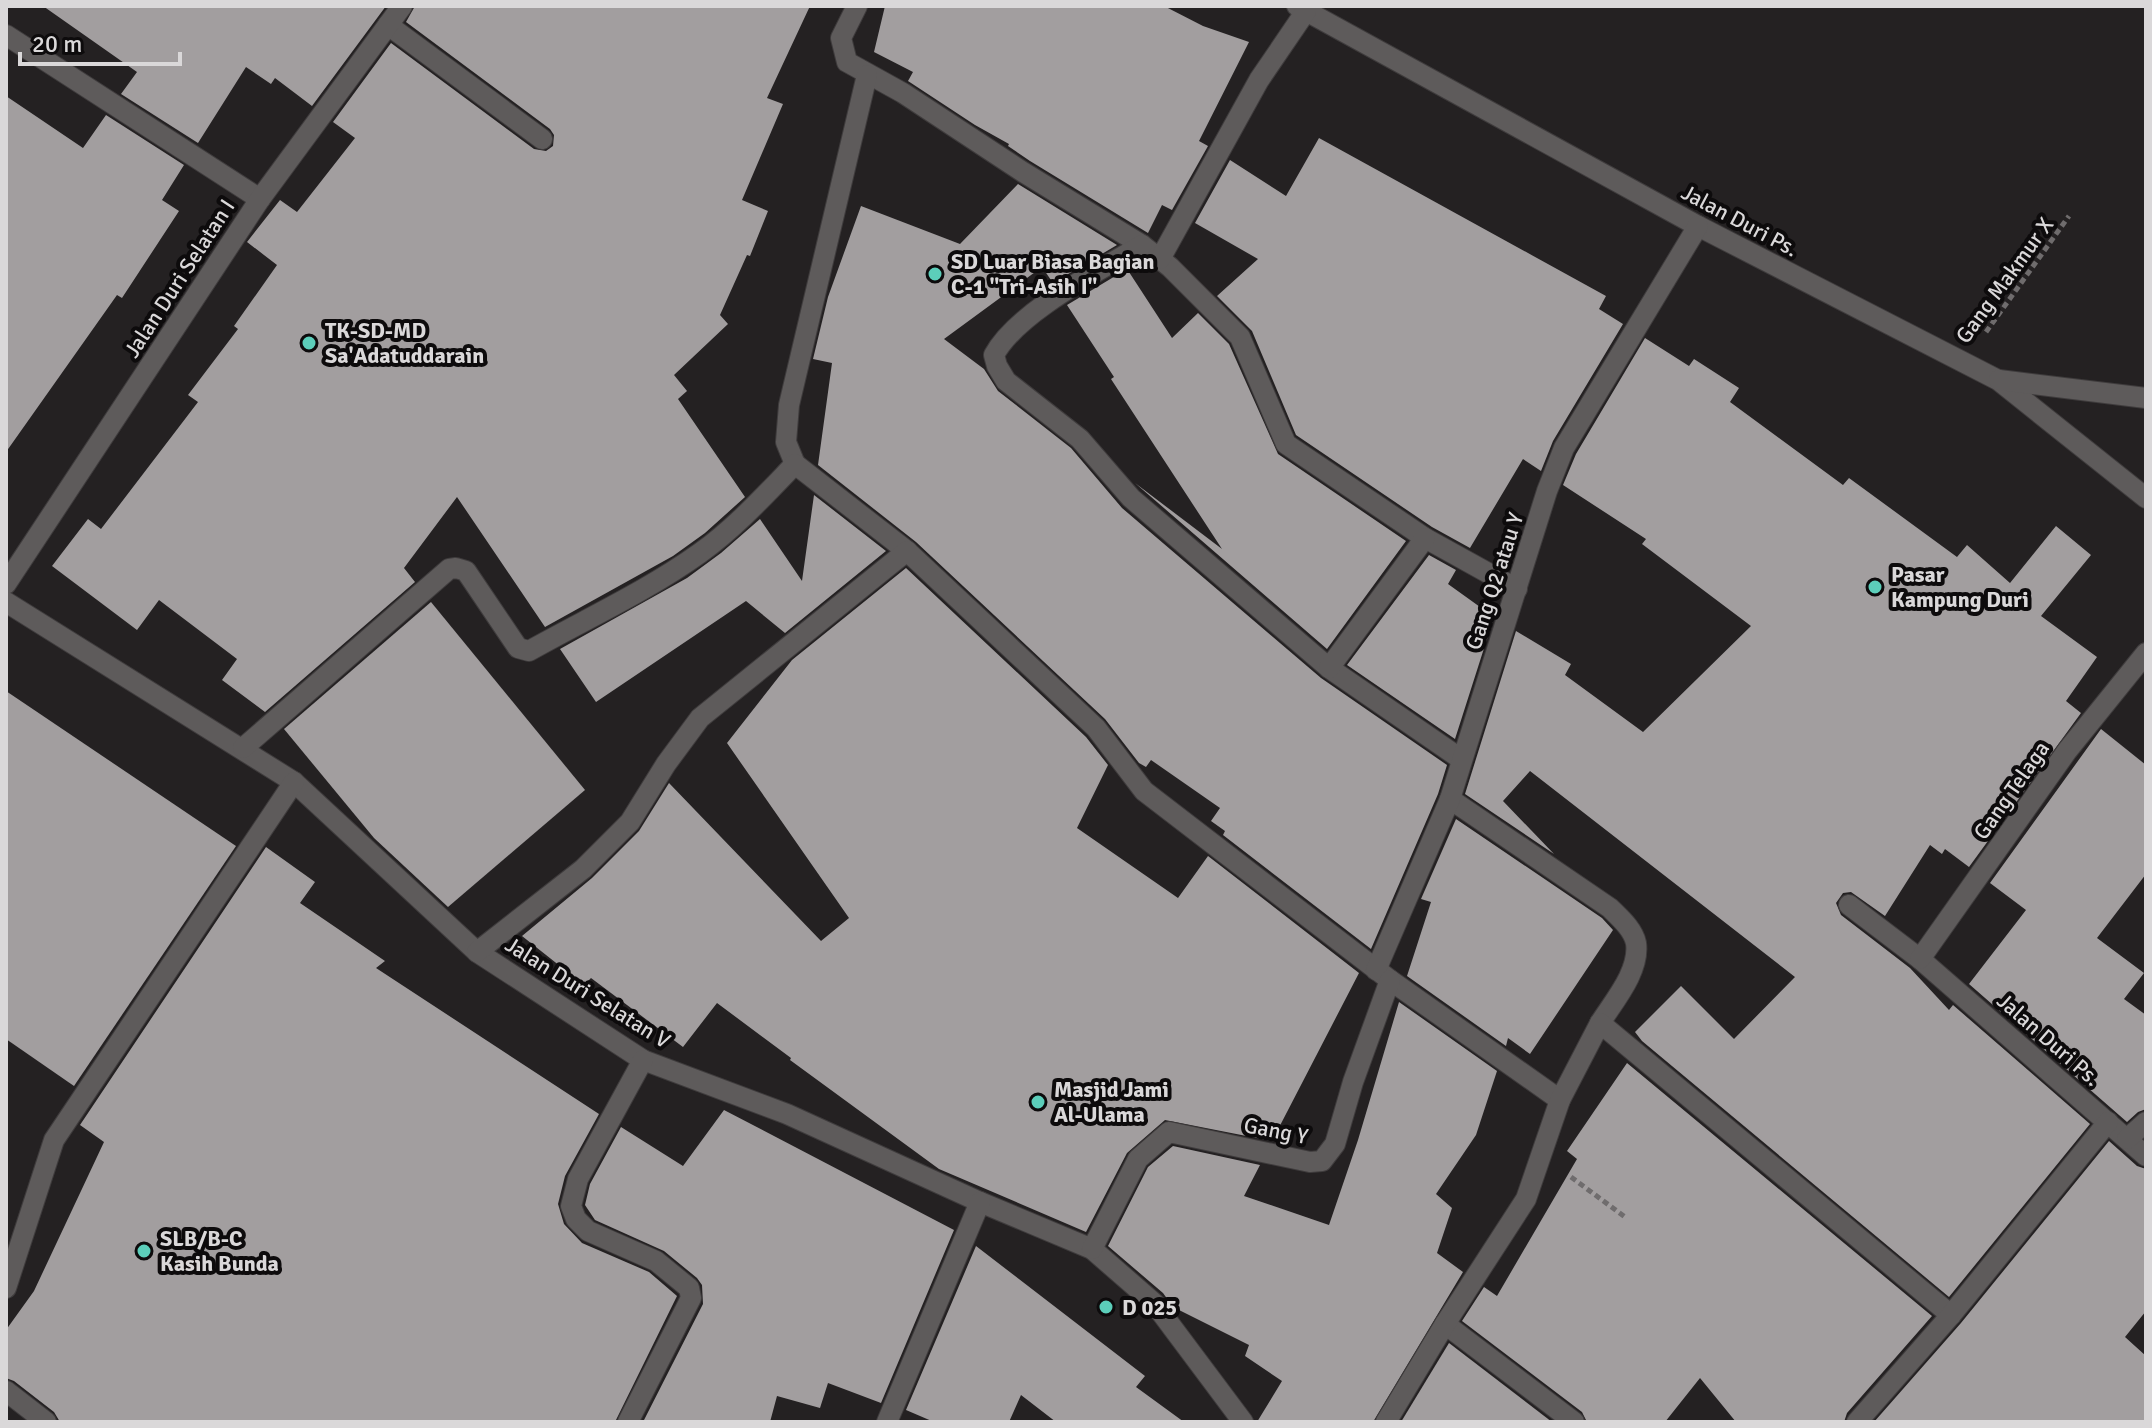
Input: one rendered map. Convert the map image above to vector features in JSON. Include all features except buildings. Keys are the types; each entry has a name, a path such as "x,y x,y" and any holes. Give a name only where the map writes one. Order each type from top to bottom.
{"street":[{"name":"Jalan Duri Selatan I","path":"6,584 260,199 402,6"},
{"path":"857,6 841,38 847,62 903,93 1160,259 1240,337 1286,444 1425,538 1517,589"},
{"path":"1160,259 1301,8"},
{"name":"Jalan Duri Ps.","path":"1301,8 1698,226 1998,380 2146,498"},
{"path":"388,25 542,139"},
{"path":"6,35 260,199"},
{"path":"867,75 789,405 786,442 795,464 907,551 1096,728 1144,791 1383,975 1560,1100"},
{"name":"Gang Q2 atau Y","path":"1383,975 1450,799 1547,491 1564,448 1698,226"},
{"path":"1142,245 1019,323 994,355 997,366 1014,389 1080,439 1131,498 1329,668 1461,759"},
{"path":"1998,380 2146,398"},
{"path":"243,748 449,569 466,571 518,648 529,651 630,596 701,552 795,464"},
{"path":"1329,668 1425,538"},
{"path":"477,952 583,869 630,822 666,764 700,718 907,551"},
{"name":"Jalan Duri Selatan V","path":"6,602 294,782 477,952 643,1060 787,1114 1092,1249 1154,1303 1243,1422"},
{"name":"Gang Telaga","path":"1920,959 2067,751 2146,653"},
{"path":"6,1288 54,1140 294,782"},
{"path":"1386,1422 1526,1199 1560,1100 1600,1023 1624,986 1633,964 1636,943 1629,927 1610,908 1450,799"},
{"name":"Jalan Duri Ps.","path":"1849,905 1920,959 2146,1156"},
{"name":"Gang Y","path":"1092,1249 1138,1159 1169,1132 1310,1162 1322,1161 1335,1144 1383,975"},
{"path":"1600,1023 1951,1315"},
{"path":"628,1422 691,1298 689,1288 656,1261 588,1231 576,1219 571,1206 578,1179 643,1060"},
{"path":"1857,1422 1951,1315 2108,1122"},
{"path":"2127,1139 2146,1122"},
{"path":"887,1422 980,1202"},
{"path":"1445,1324 1574,1422"},
{"path":"6,1391 46,1422"}],"path":[{"name":"Gang Makmur X","path":"1965,362 2069,216"},
{"path":"1541,1154 1625,1217"}],"place":[{"name":"SD Luar Biasa Bagian C-1 \"Tri-Asih I\"","path":"935,274"},
{"name":"TK-SD-MD Sa'Adatuddarain","path":"309,343"},
{"name":"Pasar Kampung Duri","path":"1875,587"},
{"name":"Masjid Jami Al-Ulama","path":"1038,1102"},
{"name":"SLB/B-C Kasih Bunda","path":"144,1251"},
{"name":"D 025","path":"1106,1307"}]}
